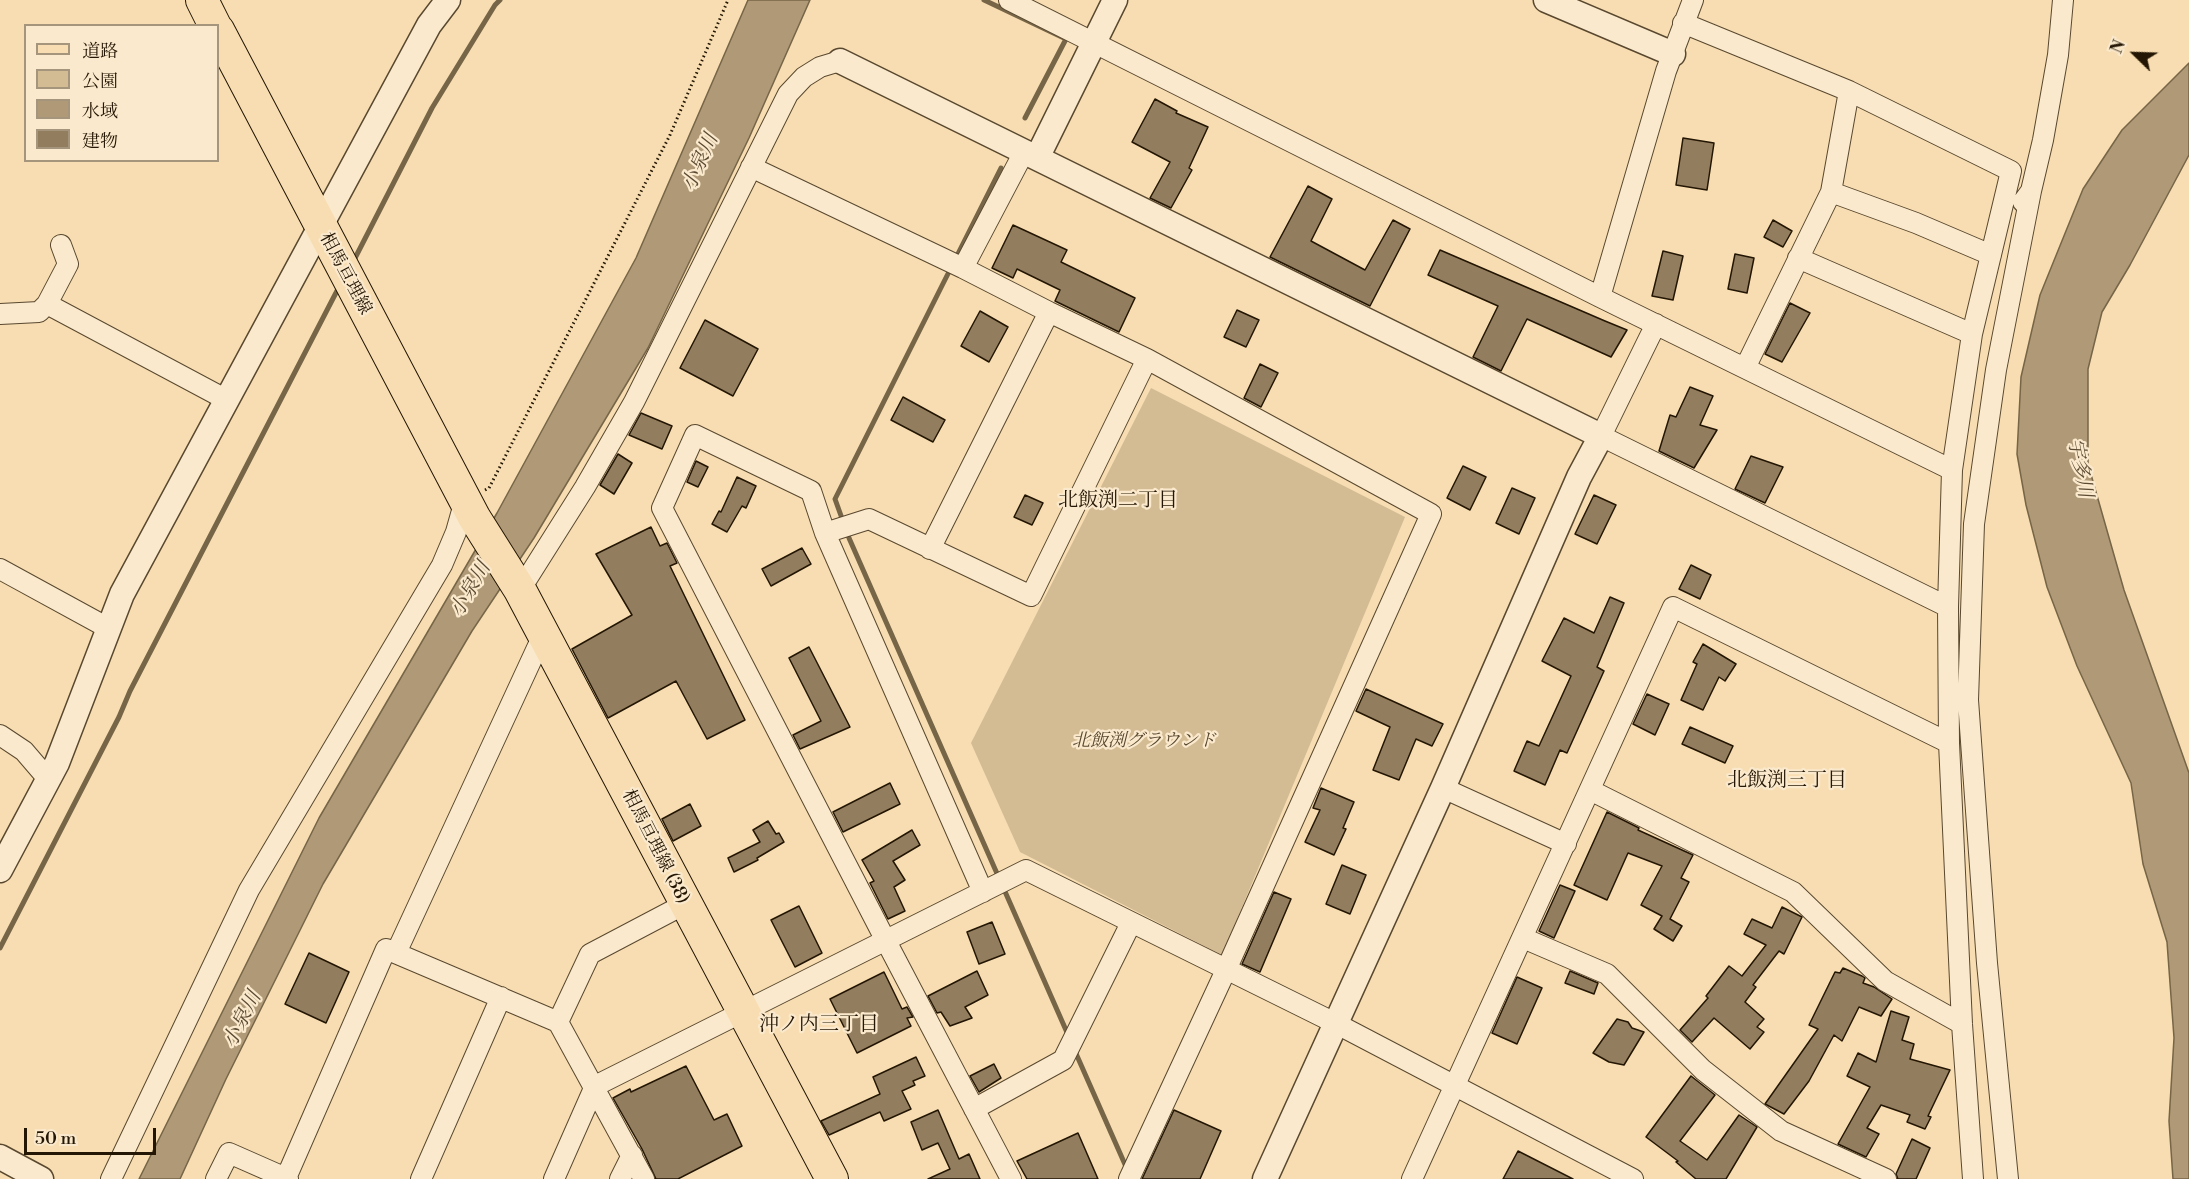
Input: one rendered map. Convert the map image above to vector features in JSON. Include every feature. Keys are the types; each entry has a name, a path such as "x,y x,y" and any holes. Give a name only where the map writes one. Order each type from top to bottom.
{"main road":[{"path":"202,0 214,24"},
{"name":"相馬亘理線","path":"219,32 470,508"},
{"name":"相馬亘理線 (38)","path":"470,508 517,586 832,1179"}],"street":[{"path":"0,870 57,763 122,594 429,25 448,0"},
{"path":"1009,0 1745,368 1953,462 1979,489"},
{"path":"956,264 1030,155 1095,42 1115,0"},
{"path":"1546,0 1672,54"},
{"path":"1600,297 1672,54 1693,0"},
{"path":"2008,1179 1988,963 1968,700 1974,524 1996,370 2058,55 2063,0"},
{"path":"1683,23 1849,91 2011,171 1972,334 1953,462 1950,534 1949,743 1962,1024 1973,1179"},
{"path":"517,586 585,488 633,402 788,94 804,76 820,67 840,61 1948,606"},
{"path":"1745,368 1831,192 1849,91"},
{"path":"751,167 956,264 1147,359 1431,514 1132,1173"},
{"path":"1999,222 2016,213 2031,191"},
{"path":"1831,192 1916,223 1991,255"},
{"path":"0,314 39,312 47,304 68,264 60,245"},
{"path":"1798,258 1972,334"},
{"path":"47,304 227,400"},
{"path":"930,549 1049,312"},
{"path":"1265,1179 1443,788 1579,477 1656,324"},
{"path":"828,532 869,519 1031,596 1147,359"},
{"path":"987,890 811,491 695,435 662,508 1011,1179"},
{"path":"1950,534 1979,489"},
{"path":"111,1179 249,890 442,565 456,532 470,508"},
{"path":"0,570 108,628"},
{"path":"1412,1179 1673,607 1949,743"},
{"path":"396,953 543,635"},
{"path":"0,735 24,751 48,779"},
{"path":"1443,788 1566,844"},
{"path":"1590,790 1793,892 1885,981 1962,1024"},
{"path":"554,1179 595,1086 1026,870 1335,1023 1633,1179"},
{"path":"558,1022 590,954 685,904"},
{"path":"974,1109 1063,1060 1131,923"},
{"path":"1523,938 1607,974 1703,1070 1780,1131 1886,1179"},
{"path":"216,1179 228,1153 287,1179 386,949 558,1022 644,1179"},
{"path":"421,1179 501,997"},
{"path":"620,1179 632,1155"},
{"path":"0,1157 41,1179"}],"path":[{"path":"470,508 489,488 670,135 728,0"}],"green space":[{"name":"北飯渕グラウンド","path":"1151,388 1405,517 1222,955 1020,852 971,743"}],"water":[{"name":"小泉川","path":"748,0 810,0 749,138 648,348 534,538 472,631 323,884 226,1079 180,1179 139,1179 319,818 497,513 636,258"},
{"name":"宇多川","path":"2189,63 2189,155 2102,312 2088,369 2088,464 2124,590 2189,773 2189,1179 2173,1179 2169,1121 2174,1038 2167,942 2143,864 2131,783 2077,666 2047,587 2026,505 2017,454 2021,377 2040,295 2083,189 2122,130"}],"building":[{"path":"1155,99 1177,111 1176,113 1208,127 1189,168 1192,170 1171,208 1150,198 1170,162 1132,142"},
{"path":"1683,138 1714,143 1707,190 1676,185"},
{"path":"1308,186 1332,199 1311,241 1365,270 1393,220 1410,229 1370,306 1270,257"},
{"path":"1773,220 1792,231 1783,247 1764,237"},
{"path":"1013,225 1067,250 1061,262 1135,298 1119,332 1055,301 1060,290 1017,269 1013,278 992,268"},
{"path":"1440,250 1627,330 1611,357 1527,319 1501,371 1473,357 1498,306 1428,275"},
{"path":"1663,251 1683,256 1673,300 1652,296"},
{"path":"1735,254 1754,258 1747,293 1728,289"},
{"path":"1790,303 1810,313 1782,362 1765,354"},
{"path":"1237,310 1259,320 1246,347 1224,337"},
{"path":"980,311 1008,327 989,362 961,346"},
{"path":"705,320 758,349 733,396 680,368"},
{"path":"1260,364 1278,373 1261,407 1244,398"},
{"path":"1690,387 1713,396 1700,425 1717,430 1694,468 1659,451 1670,415 1676,417"},
{"path":"903,397 945,420 933,442 891,420"},
{"path":"641,413 672,426 662,449 629,435"},
{"path":"618,454 632,463 614,494 600,485"},
{"path":"1751,456 1783,467 1765,503 1735,489"},
{"path":"696,461 708,467 698,487 687,482"},
{"path":"1463,466 1486,477 1470,510 1447,498"},
{"path":"737,477 756,486 746,508 742,506 727,532 712,524 719,511 721,512"},
{"path":"1512,488 1535,498 1519,534 1496,523"},
{"path":"1025,495 1043,503 1032,525 1014,517"},
{"path":"1594,495 1616,505 1597,544 1575,534"},
{"path":"651,527 660,546 667,543 677,563 670,566 745,720 707,739 676,681 608,718 572,649 632,615 596,554"},
{"path":"802,548 811,564 771,586 762,569"},
{"path":"1691,565 1711,575 1700,599 1679,589"},
{"path":"1610,597 1624,603 1597,667 1604,671 1567,753 1560,750 1545,785 1514,771 1527,741 1539,746 1571,676 1542,661 1564,618 1594,633"},
{"path":"1703,644 1736,664 1725,681 1719,677 1703,710 1681,700 1697,664 1693,662"},
{"path":"809,647 850,727 800,749 793,735 821,721 789,658"},
{"path":"1366,689 1443,724 1432,746 1416,739 1399,780 1373,770 1390,727 1356,711"},
{"path":"1647,694 1669,704 1655,735 1633,724"},
{"path":"1690,727 1733,746 1725,763 1682,744"},
{"path":"890,783 900,804 843,832 833,812"},
{"path":"1321,788 1354,802 1343,828 1346,829 1334,855 1305,842 1320,810 1313,808"},
{"path":"690,804 701,826 673,841 662,819"},
{"path":"1607,812 1639,828 1638,830 1693,855 1681,878 1689,882 1670,919 1682,926 1673,941 1654,929 1662,916 1641,905 1662,866 1628,853 1607,900 1574,885"},
{"path":"768,821 784,842 757,858 758,860 734,872 728,858 760,842 753,830"},
{"path":"912,830 920,845 893,861 905,880 894,887 905,911 888,919 870,883 874,881 862,860"},
{"path":"1342,865 1366,875 1350,914 1326,904"},
{"path":"1560,885 1575,891 1554,938 1539,931"},
{"path":"1274,892 1291,899 1260,972 1242,964"},
{"path":"799,906 822,953 795,967 771,920"},
{"path":"1782,907 1802,917 1784,954 1779,951 1753,985 1756,987 1745,1002 1764,1019 1757,1027 1764,1032 1750,1049 1714,1018 1692,1042 1680,1030 1708,998 1706,996 1729,966 1742,976 1766,945 1744,934 1752,919 1772,928"},
{"path":"992,922 1005,954 979,964 967,932"},
{"path":"309,953 349,972 326,1023 285,1004"},
{"path":"1843,968 1862,976 1865,978 1863,983 1874,987 1892,999 1881,1016 1859,1007 1842,1041 1834,1035 1809,1081 1784,1114 1765,1104 1818,1029 1809,1025 1835,972 1840,973"},
{"path":"977,971 988,995 965,1007 972,1018 950,1026 941,1012 937,1013 928,996"},
{"path":"1570,971 1598,983 1594,994 1565,983"},
{"path":"884,972 902,1009 907,1007 913,1017 907,1018 911,1026 857,1053 830,999"},
{"path":"1517,977 1542,988 1517,1044 1492,1033"},
{"path":"1891,1011 1909,1017 1902,1040 1914,1044 1910,1059 1950,1070 1928,1116 1931,1117 1925,1129 1907,1122 1910,1115 1881,1105 1867,1128 1879,1134 1866,1157 1838,1144 1870,1087 1847,1076 1858,1053 1876,1062"},
{"path":"1617,1019 1628,1022 1632,1028 1644,1032 1624,1065 1609,1062 1593,1053"},
{"path":"916,1057 925,1076 913,1081 915,1085 902,1091 911,1109 884,1121 880,1112 829,1135 821,1121 880,1094 873,1077"},
{"path":"994,1064 1001,1078 979,1092 970,1076"},
{"path":"686,1066 714,1120 727,1114 742,1146 678,1179 656,1179 613,1098"},
{"path":"1691,1076 1715,1095 1680,1141 1707,1160 1739,1115 1757,1127 1726,1179 1696,1179 1676,1162 1678,1161 1646,1137"},
{"path":"938,1110 959,1159 969,1154 980,1179 928,1179 950,1169 938,1143 922,1150 911,1122"},
{"path":"1174,1110 1221,1131 1200,1179 1142,1179"},
{"path":"1078,1133 1098,1179 1027,1179 1017,1161"},
{"path":"1912,1139 1930,1148 1916,1179 1898,1179 1896,1174"},
{"path":"1518,1151 1573,1179 1503,1179"}],"waterway":[{"path":"352,264 432,108 500,0"},
{"path":"984,0 1066,39 1025,118"},
{"path":"999,878 849,538 835,499 1001,168"},
{"path":"0,948 340,285"},
{"path":"1003,887 1069,1037"},
{"path":"1074,1049 1127,1169"}],"district":[{"name":"北飯渕二丁目","path":"1118,501"},
{"name":"北飯渕三丁目","path":"1787,781"},
{"name":"沖ノ内三丁目","path":"819,1025"}]}
